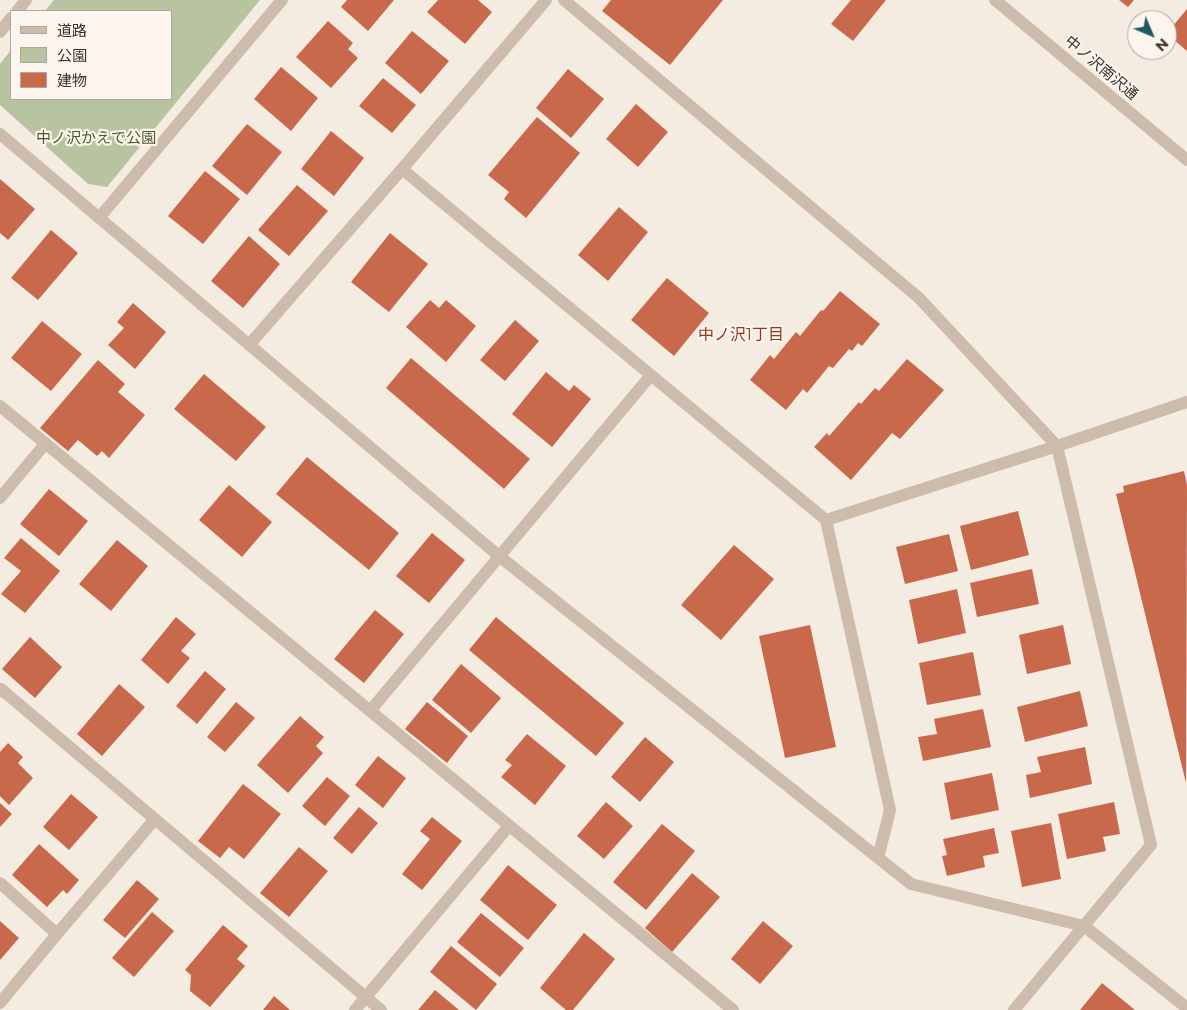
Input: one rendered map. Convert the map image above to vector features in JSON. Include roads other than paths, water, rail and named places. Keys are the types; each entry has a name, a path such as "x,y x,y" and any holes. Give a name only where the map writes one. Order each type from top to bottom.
{"street":[{"path":"18,10 26,0"},
{"path":"99,218 282,0"},
{"path":"249,345 546,0"},
{"path":"564,0 919,298 1057,446 1151,845 1014,1010"},
{"name":"中ノ沢南沢通","path":"994,0 1187,160"},
{"path":"0,32 10,19"},
{"path":"0,134 499,556 911,884 1084,926 1187,1008"},
{"path":"402,169 826,520 890,810 878,858"},
{"path":"370,711 651,375"},
{"path":"826,520 1187,402"},
{"path":"0,406 733,1010"},
{"path":"0,498 45,444"},
{"path":"0,691 2,689 381,1010"},
{"path":"0,1003 155,819"},
{"path":"355,1010 509,826"},
{"path":"0,883 57,934"}],"district":[{"name":"中ノ沢1丁目","path":"741,335"}],"park label":[{"name":"中ノ沢かえで公園","path":"96,139"}]}
